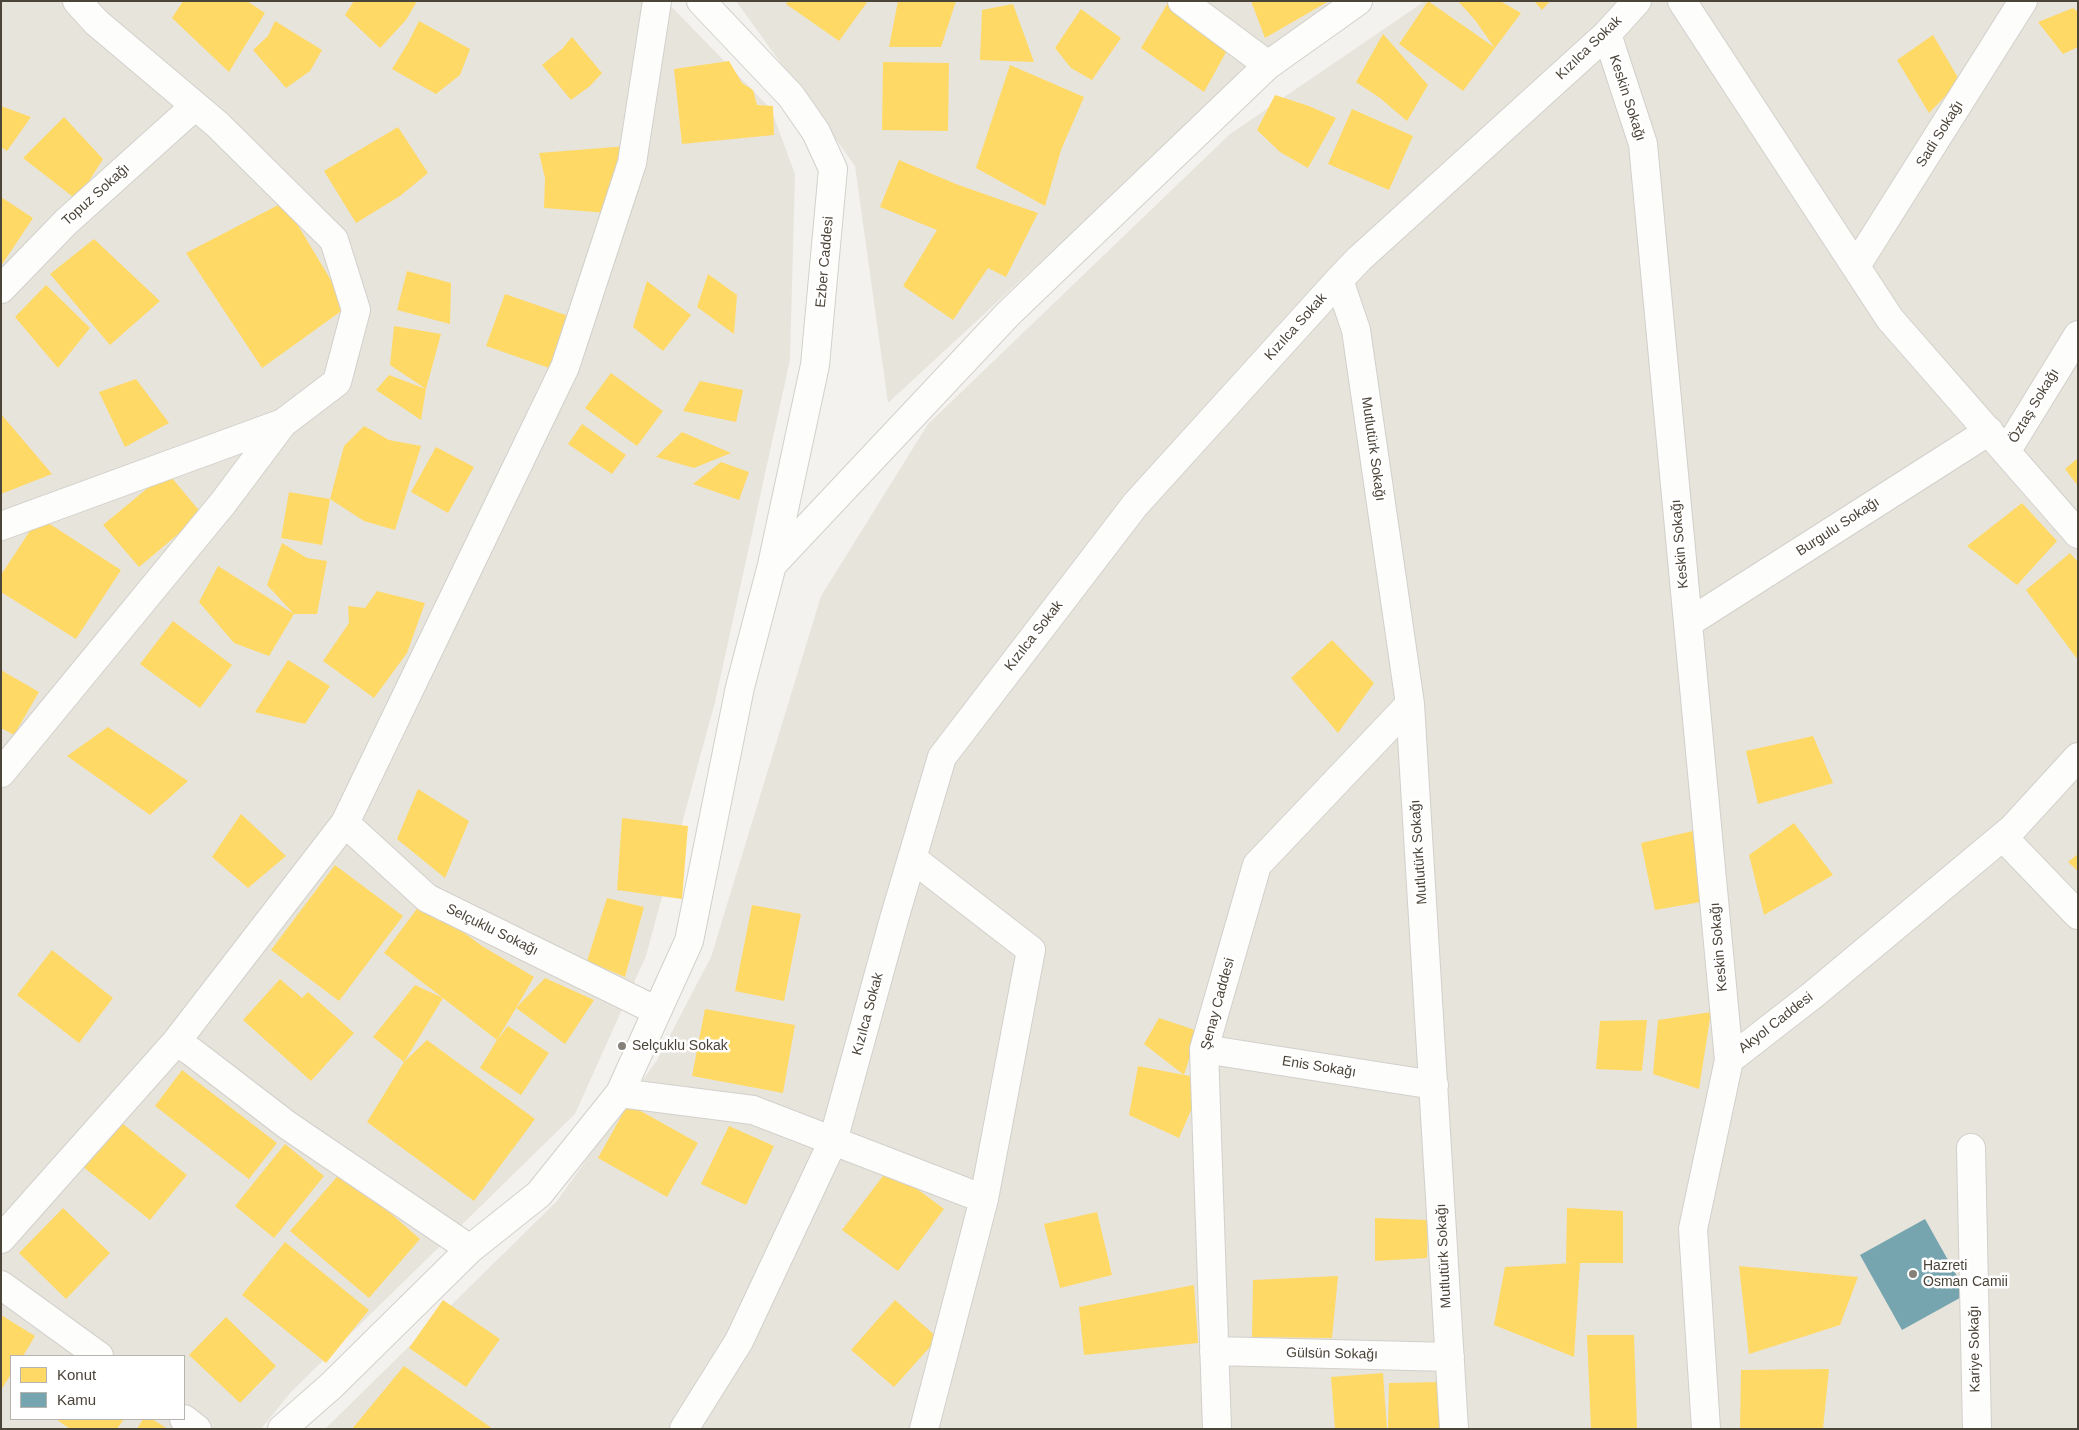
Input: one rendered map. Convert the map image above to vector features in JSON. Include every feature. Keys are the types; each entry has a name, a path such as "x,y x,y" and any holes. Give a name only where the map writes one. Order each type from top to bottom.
{"street":[{"path":"1,773 284,423 337,382 356,310 334,240 218,125 96,22 77,1"},
{"path":"1,1239 176,1042 345,823 565,366 632,163 657,1"},
{"name":"Ezber Caddesi","path":"282,1429 331,1386 470,1249 539,1194 620,1093 689,941 740,687 772,566 815,365 833,169 816,132 792,96 701,1"},
{"path":"1182,1 1268,66"},
{"path":"772,566 1008,314 1268,66 1358,1"},
{"name":"Kızılca Sokak","path":"684,1429 739,1341 834,1141 912,858 942,757 1135,505 1358,259 1607,34 1637,1"},
{"path":"1682,1 1890,318 2078,534"},
{"name":"Sadi Sokağı","path":"1856,266 2023,1"},
{"name":"Keskin Sokağı","path":"1607,34 1643,144 1729,1060"},
{"name":"Topuz Sokağı","path":"1,289 66,222 195,106"},
{"name":"Mutlutürk Sokağı","path":"1339,280 1356,330 1410,704 1454,1429"},
{"name":"Öztaş Sokağı","path":"2006,452 2078,335"},
{"path":"1,526 284,423"},
{"name":"Burgulu Sokağı","path":"1688,623 1989,431"},
{"name":"Şenay Caddesi","path":"1217,1429 1204,1049 1257,865 1410,704"},
{"name":"Akyol Caddesi","path":"1706,1429 1694,1229 1729,1060 1814,994 2003,837 2078,756"},
{"name":"Selçuklu Sokağı","path":"345,823 428,898 657,1011"},
{"path":"2003,837 2078,915"},
{"path":"912,858 1031,950 984,1199 924,1429"},
{"path":"176,1042 192,1052 287,1125 470,1249"},
{"name":"Enis Sokağı","path":"1204,1049 1434,1085"},
{"path":"620,1093 753,1110 984,1199"},
{"name":"Kariye Sokağı","path":"1971,1148 1976,1429"},
{"path":"1,1285 98,1355"},
{"name":"Gülsün Sokağı","path":"1214,1351 1450,1356"},
{"path":"185,1420 197,1429"}],"shaded area":[{"path":"1,1 666,1 771,109 795,174 790,360 715,702 646,956 575,1114 291,1392 261,1429 1,1429"},
{"path":"736,1 1353,1 1233,84 888,403 855,166"},
{"path":"1425,1 2078,1 2078,1429 325,1429 557,1201 657,1060 711,957 821,596 928,424 1230,134"}],"building: Konut":[{"path":"183,1 247,1 265,13 229,72 172,18"},
{"path":"354,1 417,1 406,20 380,48 345,15"},
{"path":"788,1 868,1 839,41 786,4"},
{"path":"898,1 956,1 941,47 889,47"},
{"path":"1169,1 1230,45 1204,92 1141,48"},
{"path":"1251,1 1329,1 1265,38"},
{"path":"1428,1 1494,47 1475,20 1458,1 1500,1 1521,13 1463,91 1399,44"},
{"path":"1534,1 1550,1 1542,10"},
{"path":"1013,4 1034,62 980,60 982,10"},
{"path":"2073,8 2078,12 2078,47 2063,54 2038,22"},
{"path":"1081,9 1121,38 1092,80 1071,68 1055,48"},
{"path":"275,21 322,50 310,71 286,88 253,50 268,36"},
{"path":"419,21 470,49 460,75 436,94 392,69"},
{"path":"1383,34 1428,85 1407,121 1380,98 1356,82"},
{"path":"1933,35 1960,81 1929,113 1897,60"},
{"path":"572,37 602,73 590,86 571,100 542,65 562,49"},
{"path":"729,61 742,83 753,90 757,105 773,106 774,135 682,144 674,69"},
{"path":"883,62 949,63 948,131 882,130"},
{"path":"1010,65 1084,97 1061,150 1045,206 976,168"},
{"path":"1275,95 1309,106 1336,118 1308,168 1280,152 1257,130"},
{"path":"1,106 31,117 7,151 1,147"},
{"path":"1352,109 1413,136 1389,190 1328,164"},
{"path":"64,117 103,159 77,200 23,158"},
{"path":"398,127 428,173 400,196 356,223 324,171"},
{"path":"627,146 608,213 544,208 545,178 539,153"},
{"path":"899,160 956,184 1038,213 1006,277 988,268 953,320 903,286 937,230 880,207"},
{"path":"1,197 33,218 1,266"},
{"path":"284,202 347,307 262,368 186,253"},
{"path":"94,239 160,301 110,345 50,274"},
{"path":"407,271 451,283 450,324 397,310"},
{"path":"708,274 737,295 734,334 697,307"},
{"path":"647,281 691,315 663,351 633,327"},
{"path":"46,285 90,328 58,368 15,317"},
{"path":"505,294 580,320 555,370 486,346"},
{"path":"394,326 441,334 426,389 390,365"},
{"path":"611,373 663,411 637,446 585,408"},
{"path":"389,375 426,389 421,420 376,390"},
{"path":"136,379 169,423 125,447 99,392"},
{"path":"700,381 743,390 736,422 683,411"},
{"path":"1,414 52,474 1,494"},
{"path":"582,424 626,455 612,474 568,444"},
{"path":"364,426 389,440 421,446 395,530 364,521 330,499 344,446"},
{"path":"682,432 731,453 694,468 656,457"},
{"path":"436,447 474,467 448,513 411,492"},
{"path":"2078,458 2078,486 2065,469"},
{"path":"721,462 749,472 739,500 693,484"},
{"path":"167,472 202,514 139,567 103,525"},
{"path":"289,492 330,499 322,545 281,538"},
{"path":"2022,503 2057,541 2017,585 1967,546"},
{"path":"39,517 121,570 76,639 1,592 1,575"},
{"path":"282,543 307,558 327,561 317,614 294,614 267,585"},
{"path":"2070,553 2078,562 2078,660 2026,590"},
{"path":"218,566 294,614 269,656 234,643 199,602"},
{"path":"377,591 425,603 407,653 374,698 323,661 349,623 348,606 365,608"},
{"path":"173,621 232,665 200,708 140,664"},
{"path":"1332,640 1374,683 1338,733 1291,678"},
{"path":"288,660 330,686 305,724 255,712"},
{"path":"1,670 39,692 14,735 1,728"},
{"path":"108,727 188,781 150,815 67,756"},
{"path":"1813,736 1833,783 1758,804 1746,751"},
{"path":"418,789 469,821 445,878 397,839"},
{"path":"241,814 286,856 248,888 212,857"},
{"path":"622,818 688,826 682,899 617,890"},
{"path":"1794,823 1833,875 1764,915 1749,855"},
{"path":"1697,830 1701,902 1655,910 1641,843"},
{"path":"2078,854 2078,871 2068,862"},
{"path":"335,865 403,916 339,1001 271,950"},
{"path":"607,898 644,907 625,977 587,961"},
{"path":"422,902 482,946 534,977 497,1040 384,953"},
{"path":"752,905 801,914 784,1001 735,991"},
{"path":"52,950 113,998 79,1043 17,995"},
{"path":"545,978 594,1000 565,1044 516,1008"},
{"path":"280,979 302,998 308,992 354,1033 311,1081 243,1020"},
{"path":"415,985 443,998 404,1062 373,1037"},
{"path":"705,1009 795,1025 783,1093 692,1076"},
{"path":"1711,1012 1699,1089 1653,1074 1658,1020"},
{"path":"1159,1018 1198,1031 1184,1075 1144,1044"},
{"path":"1647,1020 1642,1071 1596,1069 1600,1021"},
{"path":"508,1026 549,1053 521,1095 480,1068"},
{"path":"427,1040 535,1119 474,1201 367,1122 404,1062"},
{"path":"1138,1066 1205,1078 1179,1138 1129,1115"},
{"path":"182,1070 277,1143 249,1179 155,1106"},
{"path":"628,1104 698,1143 667,1197 598,1158"},
{"path":"118,1120 187,1175 150,1220 82,1166"},
{"path":"729,1126 774,1146 746,1205 701,1184"},
{"path":"285,1144 324,1176 274,1238 235,1206"},
{"path":"889,1168 944,1209 898,1271 842,1230"},
{"path":"342,1171 420,1239 369,1298 290,1231"},
{"path":"63,1208 110,1253 66,1299 19,1253"},
{"path":"1567,1208 1623,1211 1623,1263 1580,1263 1574,1357 1494,1325 1505,1267 1573,1263 1566,1263"},
{"path":"1097,1212 1112,1275 1060,1288 1044,1224"},
{"path":"1375,1218 1428,1220 1427,1258 1375,1261"},
{"path":"285,1242 369,1310 326,1363 242,1295"},
{"path":"1739,1266 1858,1277 1840,1325 1749,1354"},
{"path":"1338,1276 1332,1338 1252,1337 1253,1280"},
{"path":"1194,1285 1198,1343 1084,1355 1079,1307"},
{"path":"443,1300 500,1339 466,1387 409,1348"},
{"path":"895,1300 938,1338 894,1387 851,1350"},
{"path":"1,1315 35,1336 24,1355 10,1355 10,1376 1,1390"},
{"path":"226,1317 276,1366 240,1403 189,1355"},
{"path":"1587,1335 1634,1335 1637,1429 1591,1429"},
{"path":"404,1366 493,1429 352,1429"},
{"path":"1829,1369 1823,1429 1740,1429 1741,1370"},
{"path":"1383,1373 1387,1429 1335,1429 1331,1377"},
{"path":"1440,1382 1440,1429 1388,1429 1389,1383"},
{"path":"57,1420 123,1420 117,1429 70,1429"},
{"path":"142,1420 154,1420 168,1429 137,1429"}],"building: Kamu":[{"name":"Hazreti Osman Camii","path":"1925,1219 1967,1294 1902,1330 1860,1255"}],"place":[{"name":"Selçuklu Sokak","path":"622,1046"},
{"name":"Hazreti Osman Camii","path":"1913,1274"}]}
